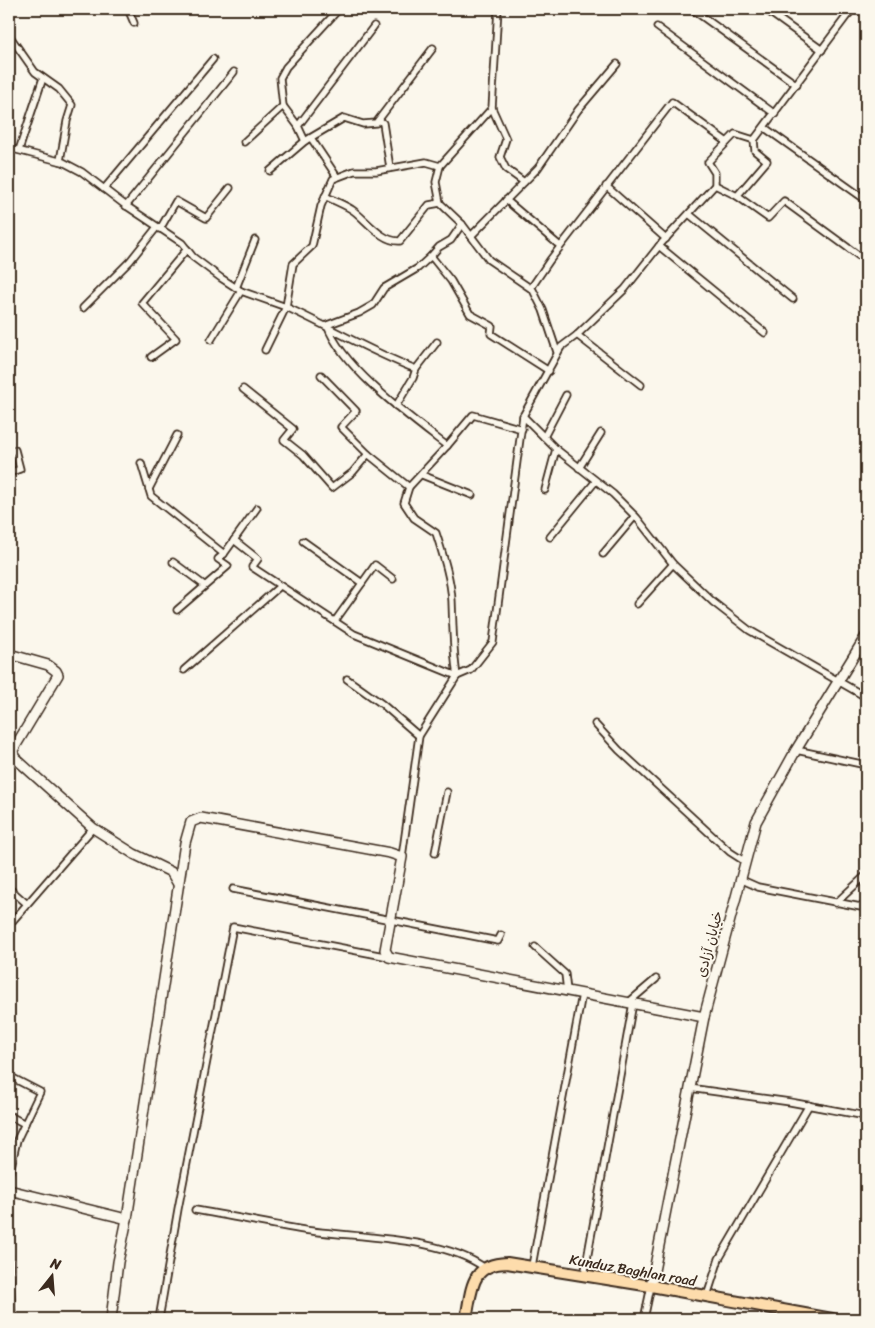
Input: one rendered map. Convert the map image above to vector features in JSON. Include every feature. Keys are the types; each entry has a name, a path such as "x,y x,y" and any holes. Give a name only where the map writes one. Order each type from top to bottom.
{"highway":[{"name":"Kunduz Baghlan road","path":"484,1268 499,1263 532,1266 707,1296 799,1316 832,1319"},
{"path":"466,1319 472,1287 477,1276 484,1268"}],"street":[{"path":"128,9 134,23"},
{"path":"337,177 283,106 280,78 286,67 339,9"},
{"path":"498,9 492,108 506,139 500,157 506,170 524,182"},
{"path":"692,9 797,84"},
{"path":"765,9 822,50"},
{"path":"754,140 765,128 850,11 842,9"},
{"path":"298,126 374,26"},
{"path":"657,27 775,114"},
{"path":"9,35 21,55 43,78 59,89 72,106 64,134 60,161"},
{"path":"270,171 308,139 344,118 363,124 376,123 433,48"},
{"path":"104,189 213,59"},
{"path":"470,236 538,168 578,110 617,64"},
{"path":"126,206 234,72"},
{"path":"19,150 43,78"},
{"path":"531,288 560,246 672,102 727,142"},
{"path":"244,142 283,106"},
{"path":"492,108 440,166 436,182 440,202 462,224 489,260 531,288 543,310 557,352"},
{"path":"379,120 383,123 390,168"},
{"path":"765,128 866,200"},
{"path":"389,957 385,950 392,921 419,736 457,676 471,670 493,642 523,416 528,404 549,371 557,352 625,289 659,246 715,185 715,173 708,162 736,134 754,140"},
{"path":"737,196 767,161 756,151 754,140"},
{"path":"9,148 60,161 82,172 126,206 182,243 193,257 238,290 286,306 327,325 384,357 416,369"},
{"path":"265,350 286,306 293,264 312,246 325,196 333,179 354,171 426,162 440,166"},
{"path":"715,185 737,196 768,218 784,201 866,261"},
{"path":"606,186 666,239"},
{"path":"83,308 130,261 158,228 176,201 206,218 230,188"},
{"path":"325,196 354,211 366,224 394,241 400,241 429,205 440,202"},
{"path":"506,200 560,246"},
{"path":"689,214 793,299"},
{"path":"327,325 359,313 373,305 384,288 418,268 439,246 451,240 462,224"},
{"path":"211,340 238,290 255,240"},
{"path":"659,246 765,333"},
{"path":"151,357 176,339 142,303 187,249"},
{"path":"431,256 450,281 470,314 492,326 491,334 549,371"},
{"path":"327,325 331,336 355,366 396,406 446,446"},
{"path":"577,335 641,385"},
{"path":"396,406 413,378 416,369 437,342"},
{"path":"321,375 356,411 341,427 368,454 409,487"},
{"path":"242,389 293,429 284,440 303,455 332,488 353,472 368,454"},
{"path":"544,437 566,395"},
{"path":"457,676 453,643 452,599 436,533 414,518 404,503 409,487 422,475 473,415 522,429"},
{"path":"523,416 556,449 595,482 613,494 635,516 674,564 695,586 749,630 866,697"},
{"path":"579,468 601,433"},
{"path":"150,489 177,435"},
{"path":"545,490 556,449"},
{"path":"9,451 15,450 20,469 9,473"},
{"path":"141,463 152,496 162,506 224,554"},
{"path":"422,475 472,495"},
{"path":"550,537 595,482"},
{"path":"177,610 228,566 218,559 224,554 257,508"},
{"path":"603,554 635,516"},
{"path":"234,540 258,558 252,567 354,634 457,676"},
{"path":"303,541 362,583"},
{"path":"173,562 204,585"},
{"path":"637,604 674,564"},
{"path":"335,621 375,566 393,579"},
{"path":"184,670 280,586"},
{"name":"خیابان آزادی","path":"651,1286 704,1018 744,861 756,822 796,750 866,636"},
{"path":"9,654 48,665 56,671 58,676 11,755 92,828 134,854 171,872 178,884"},
{"path":"347,679 382,704 419,736"},
{"path":"595,724 619,750 730,852 744,861"},
{"path":"796,750 866,765"},
{"path":"435,853 447,792"},
{"path":"111,1319 118,1262 127,1219 181,865 190,822 201,818 390,853 402,857"},
{"path":"9,925 92,828"},
{"path":"171,872 181,865"},
{"path":"836,903 866,875"},
{"path":"740,879 758,887 866,908"},
{"path":"9,888 27,904"},
{"path":"233,890 498,941 501,935"},
{"path":"159,1319 178,1208 233,927 631,1002 704,1018"},
{"path":"535,947 565,974 567,991"},
{"path":"584,1276 631,1002 656,979"},
{"path":"532,1266 582,994"},
{"path":"9,1076 40,1092 17,1140 9,1176"},
{"path":"689,1088 809,1105 866,1116"},
{"path":"707,1296 719,1259 809,1105"},
{"path":"10,1116 25,1124"},
{"path":"9,1190 127,1219"},
{"path":"195,1210 306,1230 438,1248 471,1258 484,1268"},
{"path":"9,1255 12,1319"},
{"path":"644,1319 651,1286"}]}
